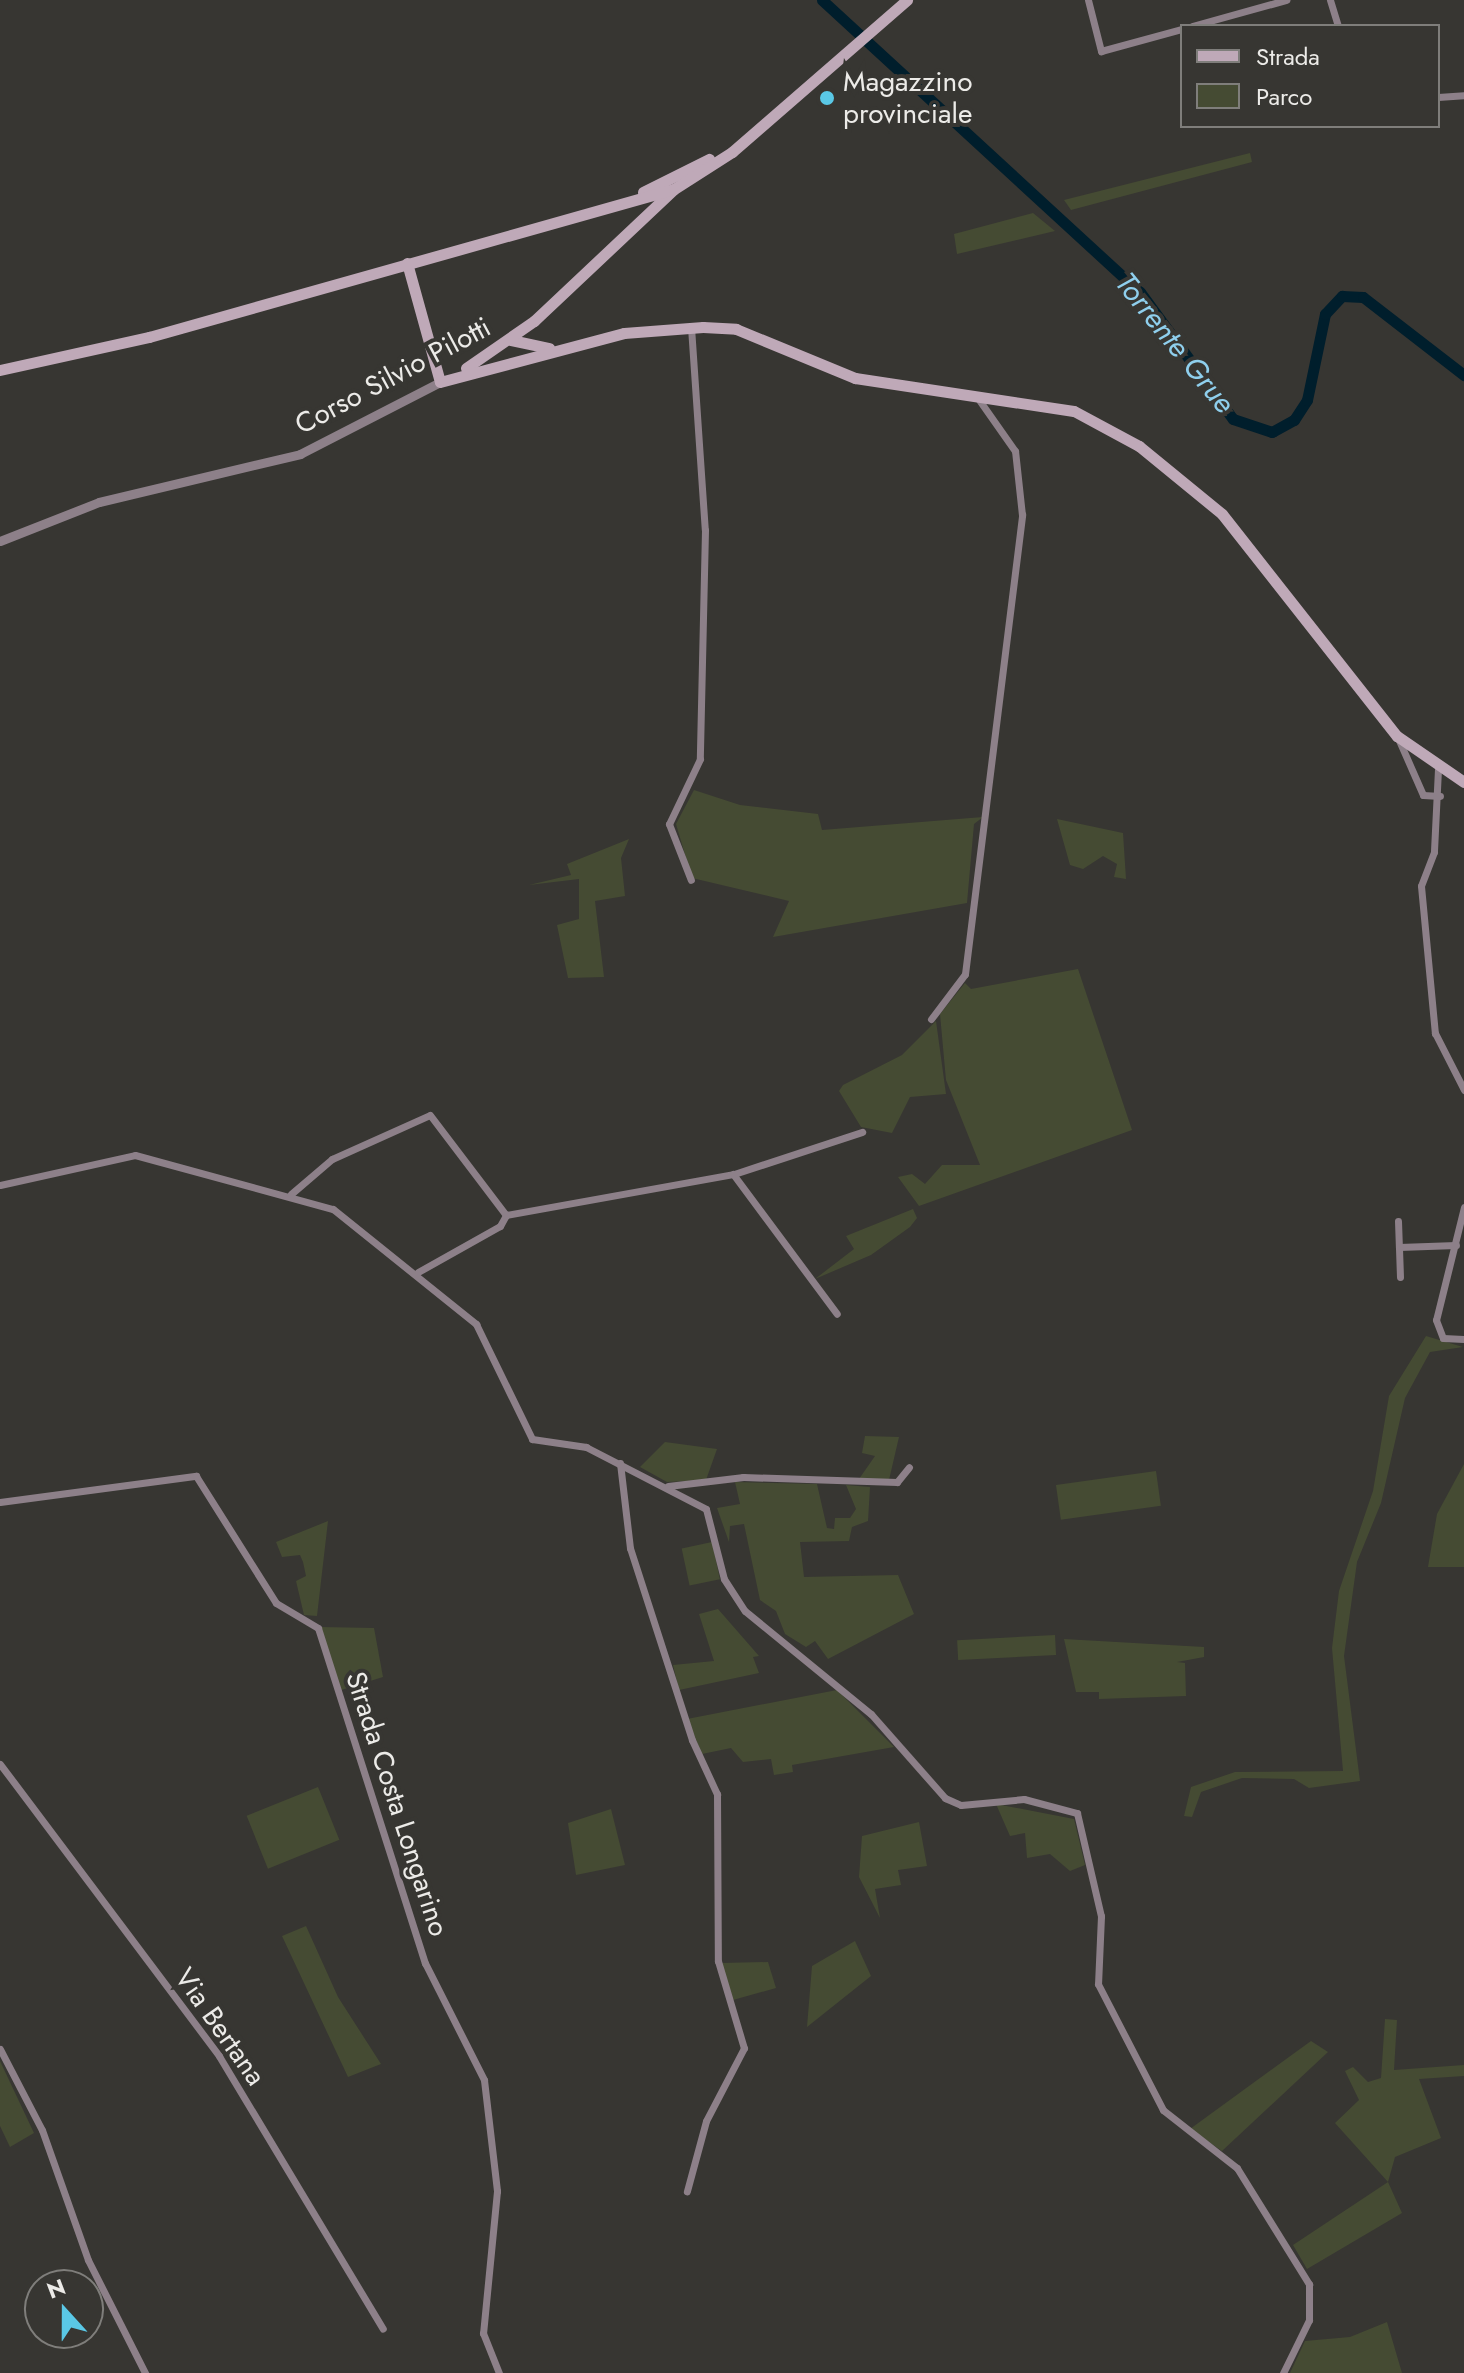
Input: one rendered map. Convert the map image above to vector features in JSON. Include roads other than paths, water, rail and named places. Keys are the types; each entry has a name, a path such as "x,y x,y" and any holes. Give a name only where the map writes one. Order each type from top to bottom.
{"main road":[{"path":"571,218 676,184 762,122 907,0"},
{"name":"Corso Silvio Pilotti","path":"637,226 655,195 676,184"},
{"name":"Corso Silvio Pilotti","path":"440,382 508,342 534,321 637,226 676,184"},
{"path":"0,370 149,337 655,195"},
{"path":"629,203 637,226"},
{"path":"407,263 440,382 553,348 691,327 736,329 855,378 1074,411 1139,446 1197,491 1397,736 1438,769 1464,782"},
{"path":"534,321 537,339 553,348"},
{"path":"508,342 553,348"},
{"path":"508,342 521,359"}],"street":[{"path":"1088,0 1101,51 1180,30"},
{"path":"1199,24 1286,0"},
{"path":"1330,0 1337,24"},
{"path":"1440,97 1464,95"},
{"path":"691,327 705,530 700,759 669,824 691,880"},
{"name":"Corso Silvio Pilotti","path":"0,541 99,502 300,454 440,382"},
{"path":"931,1019 965,974 1022,515 1015,451 975,396"},
{"path":"1397,736 1423,795 1440,796"},
{"path":"1438,769 1440,796 1434,852 1421,886 1435,1033 1464,1090"},
{"path":"291,1194 332,1159 430,1115 506,1215"},
{"path":"506,1215 733,1174 862,1132"},
{"path":"0,1185 135,1155 291,1194 333,1209 418,1272 477,1325 532,1439 586,1447 706,1509 724,1579 745,1611 871,1714 945,1798 961,1805 1024,1799 1083,1819 1101,1916 1098,1984 1163,2110 1244,2175 1309,2284 1309,2320 1283,2373"},
{"path":"733,1174 837,1314"},
{"path":"1464,1207 1436,1320 1443,1338 1464,1339"},
{"path":"418,1272 500,1226 506,1215"},
{"path":"1398,1221 1400,1277"},
{"path":"1399,1247 1456,1245"},
{"path":"620,1463 630,1548 719,1806 717,1953 744,2048 706,2121 687,2191"},
{"path":"666,1486 743,1477 897,1482 909,1467"},
{"name":"Strada Costa Longarino","path":"0,1502 196,1476 276,1603 318,1628 425,1963 484,2080 497,2191 483,2333 499,2373"},
{"name":"Via Bertana","path":"0,1764 219,2056 383,2329"},
{"path":"0,2049 42,2130 88,2260 145,2373"}],"waterway":[{"name":"Torrente Grue","path":"822,0 1140,292 1233,419 1272,432 1294,420 1307,400 1325,314 1342,296 1363,297 1464,375"}],"place":[{"name":"Magazzino provinciale","path":"827,98"}]}
